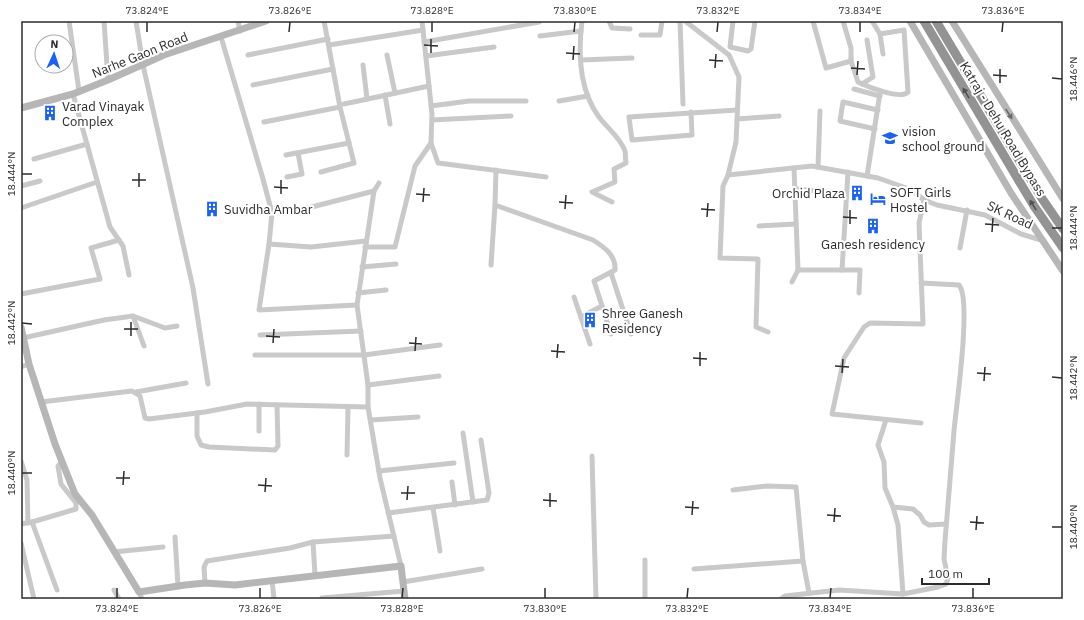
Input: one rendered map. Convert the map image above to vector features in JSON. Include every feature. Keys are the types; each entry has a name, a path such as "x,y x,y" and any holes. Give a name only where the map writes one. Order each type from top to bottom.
{"highway":[{"name":"Katraj - Dehu Road Bypass","path":"924,21 1034,206 1063,248"},
{"name":"Katraj - Dehu Road Bypass","path":"936,21 1043,200 1063,229"}],"street":[{"path":"69,21 76,92 87,144 110,227 123,246 129,275"},
{"path":"104,21 108,80"},
{"path":"136,21 143,64 193,288 208,384"},
{"path":"238,21 240,31"},
{"name":"Narhe Gaon Road","path":"21,108 76,92 108,80 164,55 240,31 266,21"},
{"path":"322,172 354,163 324,21"},
{"path":"422,21 431,106 431,143 438,163 546,176"},
{"path":"582,21 581,60 585,90 600,118 609,126 625,151 626,163 614,169 615,182 592,192 612,202"},
{"path":"609,21 612,28 630,29"},
{"path":"641,35 660,35 662,21"},
{"path":"680,21 683,104"},
{"path":"685,21 729,55 739,77 736,142 724,186 720,258 758,259 756,327 768,332"},
{"path":"733,21 730,47 748,51 751,48 755,21"},
{"path":"813,21 826,68 852,61"},
{"path":"842,21 851,48 856,79 862,84 903,96 908,92 905,32 901,29 880,34"},
{"path":"872,21 880,34 884,54"},
{"path":"910,21 1041,240 1063,271"},
{"path":"952,21 1063,199"},
{"path":"424,42 539,22"},
{"path":"248,55 328,42 423,30"},
{"path":"540,36 581,31"},
{"path":"221,37 272,213 259,310 357,305"},
{"path":"862,84 873,77 867,40"},
{"path":"426,56 494,47"},
{"path":"387,55 395,93"},
{"path":"581,60 632,58"},
{"path":"362,65 367,99"},
{"path":"253,85 333,69"},
{"path":"264,122 429,86"},
{"path":"854,89 880,94 867,176"},
{"path":"385,95 390,124"},
{"path":"559,101 588,96"},
{"path":"431,106 469,102 526,101"},
{"path":"875,129 840,121 843,102 878,110"},
{"path":"691,112 692,135 632,140 629,117 691,112 737,110"},
{"path":"818,167 820,111"},
{"path":"432,120 511,116"},
{"path":"737,119 779,116"},
{"path":"286,155 349,143"},
{"path":"364,247 395,247 415,166 431,143"},
{"path":"34,159 87,144"},
{"path":"287,177 302,174 298,153"},
{"name":"SK Road","path":"728,175 812,166 848,172 867,176 912,190 924,200 937,205 986,214 1021,234 1041,240"},
{"path":"792,282 798,270 794,168"},
{"path":"491,265 496,204 496,170"},
{"path":"842,270 848,172"},
{"path":"21,186 40,181"},
{"path":"21,208 97,182"},
{"path":"379,183 374,191 364,247 357,305 368,385 368,407 379,471 401,566 405,599"},
{"path":"795,189 846,193"},
{"path":"304,209 374,191"},
{"path":"921,423 832,414 844,358 864,327 870,323 923,324 919,223 924,200"},
{"path":"496,204 593,240 607,248 612,256 615,270 594,281 611,334"},
{"path":"960,248 967,210"},
{"path":"759,226 796,224"},
{"path":"21,294 100,279 91,248 119,240"},
{"path":"269,244 311,247 366,241"},
{"path":"362,267 396,264"},
{"path":"798,270 860,270 859,293"},
{"path":"611,272 631,334"},
{"path":"781,599 785,596 839,590 903,594 946,584 948,578 944,559 946,524 961,372 963,293 959,285 921,283"},
{"path":"358,293 386,290"},
{"path":"574,297 590,344"},
{"path":"581,317 602,306"},
{"path":"133,316 144,346"},
{"path":"23,338 104,320 133,316 165,328 177,326"},
{"path":"21,327 29,364 41,402 75,494 92,515 141,595 178,586 205,583 235,585 401,566"},
{"path":"260,335 360,331"},
{"path":"255,355 364,355 440,345"},
{"path":"21,366 29,364"},
{"path":"368,385 439,376"},
{"path":"41,402 136,392 186,383"},
{"path":"136,392 140,396 143,414 147,419 197,413 247,404 368,407"},
{"path":"259,404 259,431"},
{"path":"197,413 197,436 201,444 209,447 275,450 278,446 277,405"},
{"path":"347,456 348,407"},
{"path":"371,420 418,417"},
{"path":"886,420 878,445 884,462 885,488 893,507 900,539 903,594"},
{"path":"463,433 473,502"},
{"path":"388,513 487,500 489,496 481,440"},
{"path":"592,456 596,599"},
{"path":"21,524 76,509 76,503 61,484 58,466 62,460"},
{"path":"21,461 27,480 30,522 57,590"},
{"path":"379,471 454,462"},
{"path":"452,482 455,505"},
{"path":"733,490 767,486 796,487 803,561 809,593"},
{"path":"893,507 913,509 920,515 924,522 930,525 946,524"},
{"path":"433,508 440,550"},
{"path":"205,583 204,567 207,560 290,548 313,542 394,536"},
{"path":"175,537 178,586"},
{"path":"313,542 315,575"},
{"path":"21,543 34,599"},
{"path":"114,552 163,547"},
{"path":"644,560 645,599"},
{"path":"694,569 803,561"},
{"path":"403,582 482,569"},
{"path":"272,580 274,599"},
{"path":"114,590 119,599"},
{"path":"322,598 404,591"}],"place":[{"name":"Varad Vinayak Complex","path":"50,113"},
{"name":"vision school ground","path":"890,138"},
{"name":"Orchid Plaza","path":"857,193"},
{"name":"SOFT Girls Hostel","path":"878,199"},
{"name":"Suvidha Ambar","path":"212,209"},
{"name":"Ganesh residency","path":"873,226"},
{"name":"Shree Ganesh Residency","path":"590,320"}]}
